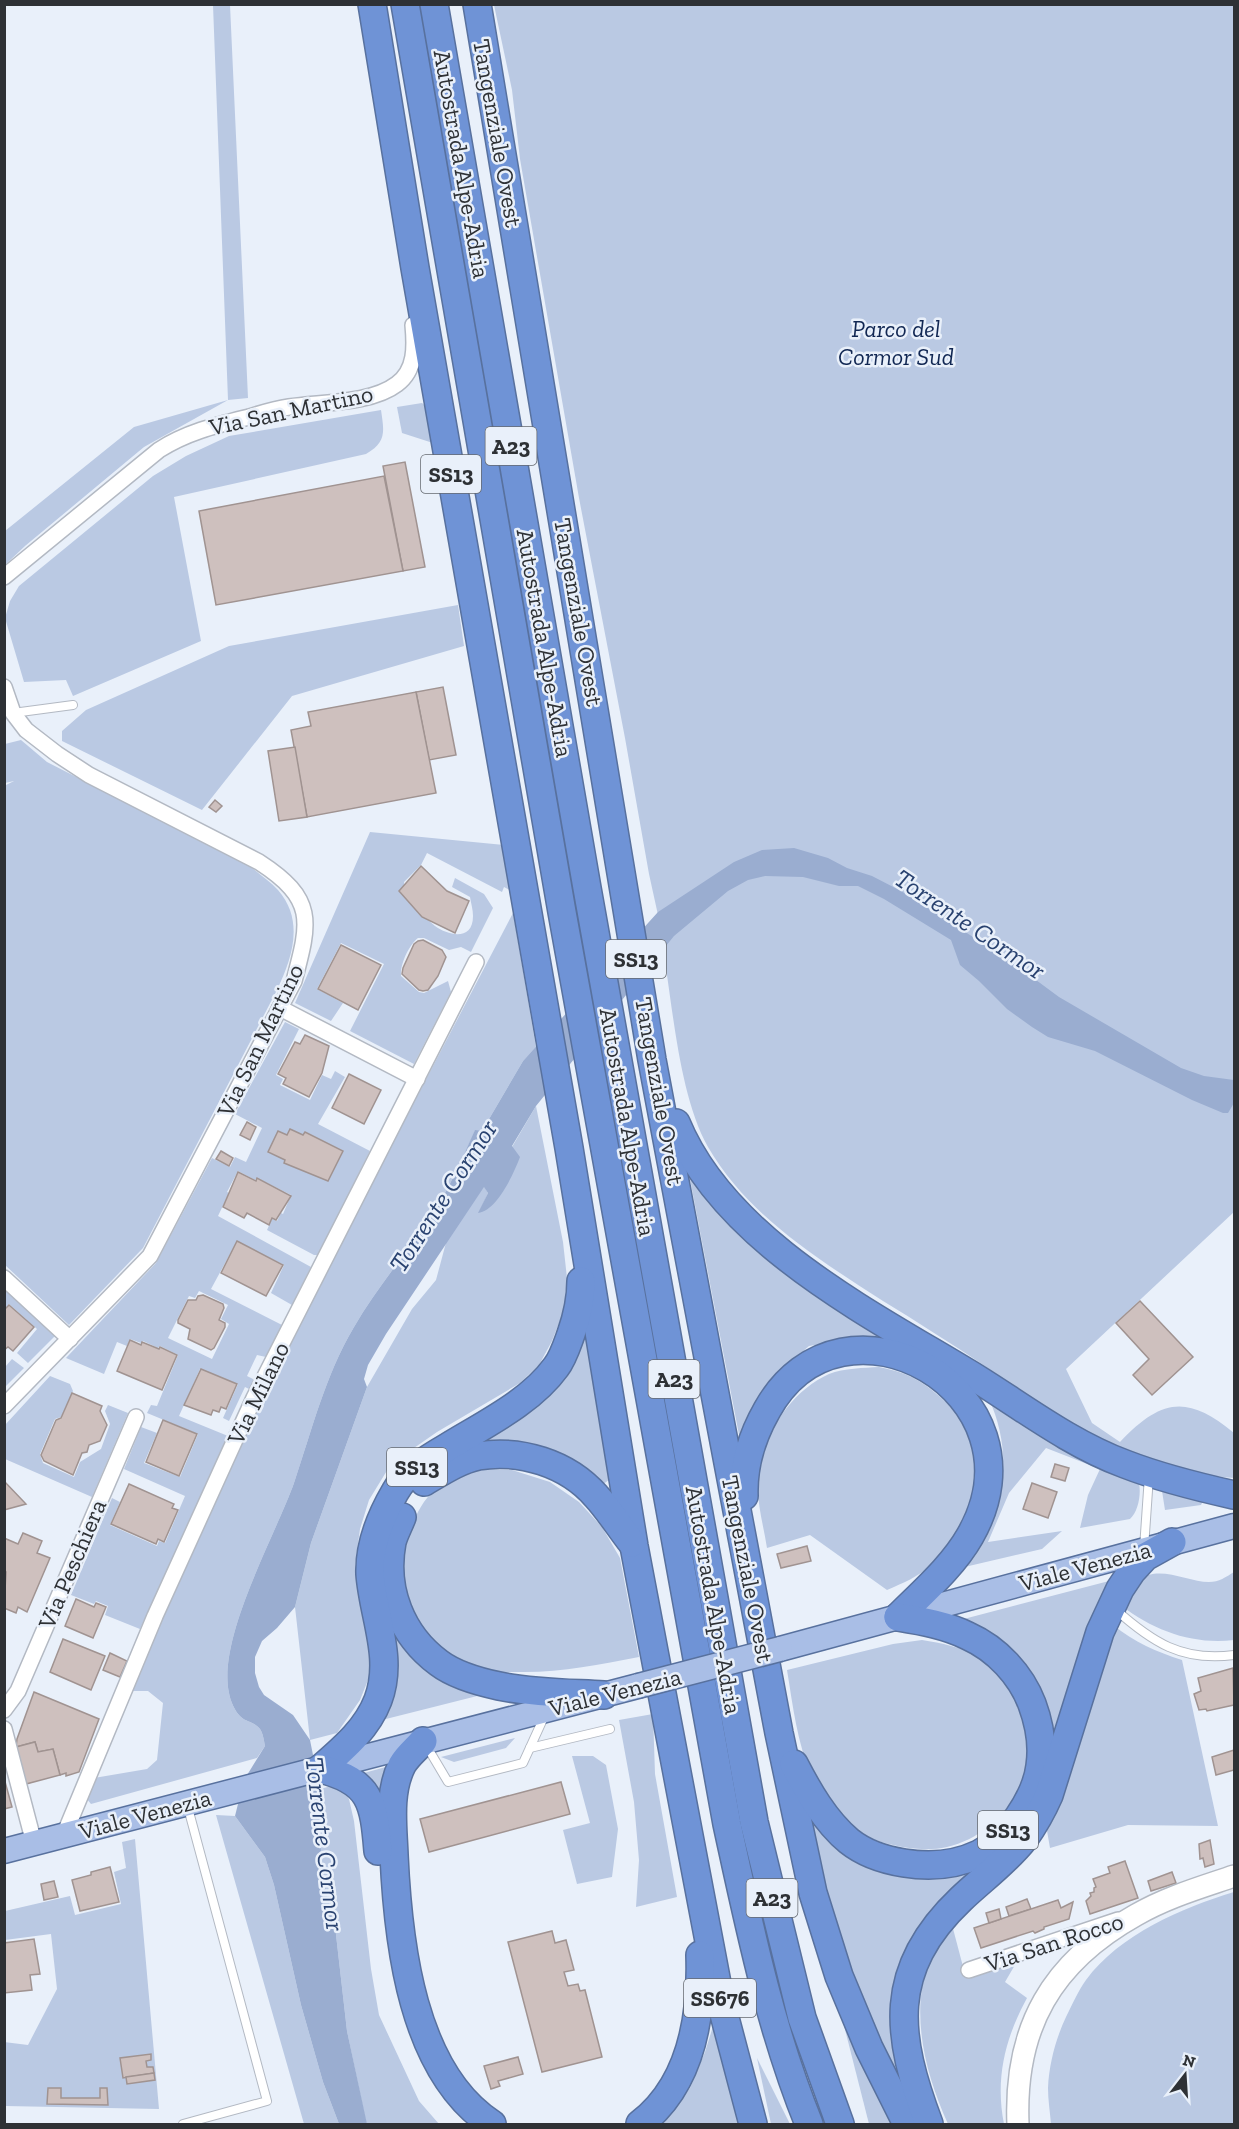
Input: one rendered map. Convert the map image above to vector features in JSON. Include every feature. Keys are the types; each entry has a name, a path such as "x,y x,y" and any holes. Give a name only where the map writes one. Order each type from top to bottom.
{"highway":[{"name":"SS13","path":"372,4 415,268 569,1148 634,1546 669,1722 694,1870"},
{"name":"Autostrada Alpe-Adria","path":"405,4 562,912 727,1824 753,1946 791,2081 809,2124"},
{"name":"Autostrada Alpe-Adria","path":"434,4 587,888 754,1822 802,2019 840,2124"},
{"name":"Tangenziale Ovest","path":"477,4 652,1060 672,1155 778,1733 813,1893 839,1976 868,2048 907,2124"},
{"path":"652,1060 686,1147 714,1188 757,1232 800,1268 1060,1432 1124,1464 1234,1496"},
{"name":"SS13","path":"318,1769 344,1749 363,1726 378,1700 384,1658 370,1573 372,1549 384,1512 396,1489 422,1463 517,1403 540,1385 557,1366 577,1319 581,1296 578,1204"},
{"path":"749,1574 744,1475 750,1446 773,1399 787,1383 807,1367 844,1352 866,1350 909,1358 933,1371 955,1388 971,1407 982,1431 989,1483 983,1508 970,1536 932,1582 898,1617"},
{"path":"604,1695 499,1686 462,1675 440,1663 412,1637 395,1608 390,1571 392,1542 405,1508 423,1483 451,1466 477,1456 506,1454 532,1458 560,1468 578,1480 595,1495 634,1546"},
{"path":"929,2124 913,2083 904,2041 905,1989 913,1968 941,1921 1022,1841 1037,1821 1049,1795 1097,1643 1112,1606 1132,1571 1145,1557 1172,1542"},
{"name":"SS13","path":"778,1733 805,1787 833,1825 850,1842 871,1854 893,1862 916,1865 962,1861 981,1853 1007,1832 1034,1788 1040,1767 1041,1737 1037,1716 1025,1686 1007,1664 986,1646 969,1636 898,1617"},
{"path":"423,1741 402,1766 393,1800 395,1876 401,1945 424,2031 437,2060 457,2093 476,2114 492,2124"},
{"path":"318,1769 350,1778 367,1796 375,1822 387,1955 407,2037 440,2096 466,2124"},
{"path":"640,2124 652,2115 668,2097 680,2076 693,2038 699,2006 701,1976 694,1870"},
{"name":"SS676","path":"694,1870 720,1999 753,2124"}],"main road":[{"name":"Viale Venezia","path":"64,1835 780,1649 1234,1526"},
{"name":"SS13","path":"4,1851 64,1835"}],"street":[{"name":"Via San Martino","path":"4,577 159,450 175,440 194,431 287,407 363,398 396,385 405,377 415,352 412,317 415,268"},
{"name":"Via San Martino","path":"4,687 13,713 26,730 89,775 259,862 281,877 297,896 306,920 304,942 294,981 150,1256 4,1406"},
{"name":"Via Milano","path":"64,1835 155,1616 254,1398 476,962"},
{"path":"280,1008 417,1079"},
{"path":"4,1278 70,1339"},
{"name":"Via Peschiera","path":"4,1710 18,1691 136,1417"},
{"path":"4,1729 34,1843"},
{"name":"Via San Rocco","path":"969,1970 1138,1914 1182,1894 1234,1876"},
{"name":"Via San Rocco","path":"1018,2124 1019,2069 1027,2037 1045,1997 1070,1965 1110,1931 1138,1914"}],"lane":[{"path":"484,48 485,4"},
{"path":"13,713 73,705"},
{"path":"1144,1550 1150,1472"},
{"path":"1112,1606 1154,1641 1180,1652 1221,1657 1234,1655"},
{"path":"423,1741 448,1782 523,1762 547,1710"},
{"path":"530,1748 610,1729"},
{"path":"183,2124 267,2101 187,1803"}],"green space":[{"path":"213,5 230,5 248,398 228,400"},
{"name":"Parco del Cormor Sud","path":"494,5 1234,5 1234,1212 1066,1369 1092,1423 1120,1442 1148,1417 1175,1407 1188,1407 1217,1420 1234,1433 1234,1478 1163,1465 1112,1446 1080,1430 858,1285 786,1234 743,1194 724,1172 708,1147 690,1102 678,1051 663,949 665,947 649,874 579,498 520,159 512,90"},
{"path":"228,400 144,447 5,565 5,531 134,427"},
{"path":"422,403 431,411 436,444 402,433 397,407"},
{"path":"381,410 383,424 381,440 373,450 366,454 174,497 201,641 73,696 66,680 24,682 5,618 10,601 19,586 153,476 186,456 229,436"},
{"path":"458,605 464,646 292,696 202,810 62,741 62,731 86,710 229,646"},
{"path":"21,740 47,762 250,866 278,890 286,902 294,927 291,952 277,990 143,1248 69,1325 5,1265 4,786 14,781 5,783 5,744"},
{"path":"370,832 504,845 513,892 504,887 502,892 427,853 421,865 404,882 405,896 435,926 453,934 465,933 469,930 473,914 470,897 452,887 455,878 484,894 493,908 471,952 461,947 449,950 424,938 418,938 411,945 402,966 401,976 419,992 424,993 448,981 451,992 414,1064 350,1031 384,964 341,943 317,989 343,1003 331,1021 295,1003"},
{"path":"513,913 536,1047 523,1061 482,1131 475,1131 436,1209 372,1299 344,1346 320,1404 294,1483 239,1616 231,1644 228,1670 230,1696 239,1715 260,1729 265,1746 257,1758 91,1804 86,1798 94,1778 147,1769 157,1760 163,1703 148,1691 129,1691 272,1374"},
{"path":"285,1022 299,1029 276,1075 283,1079 280,1085 310,1100 322,1075 331,1079 335,1071 345,1077 318,1124 370,1151 318,1255 267,1230 272,1219 277,1221 281,1213 283,1214 291,1195 238,1171 227,1192 229,1193 218,1216 311,1267 292,1305 271,1293 284,1265 237,1241 211,1289 282,1325 266,1357 257,1355 247,1376 255,1380 249,1389 245,1387 229,1421 223,1418 238,1384 200,1369 179,1416 228,1436 140,1629 105,1615 108,1606 96,1601 94,1604 71,1595 112,1498 120,1502 110,1525 157,1546 159,1541 165,1543 185,1496 124,1469 141,1427 157,1433 144,1463 180,1477 198,1434 147,1413 151,1405 157,1406 178,1355 160,1346 158,1348 143,1341 141,1343 130,1339 127,1346 117,1342 104,1374 66,1358 156,1263 212,1158 230,1167 235,1157 246,1162 262,1128 235,1114","holes":["199,1291 228,1305 221,1319 229,1324 212,1359 168,1338 189,1296 195,1298"]},
{"path":"536,1106 563,1242 567,1278 564,1310 552,1341 539,1365 520,1383 437,1432 391,1464 369,1500 360,1529 355,1565 375,1646 370,1675 360,1700 337,1733 310,1740 295,1607 311,1543 367,1387 412,1309 436,1280 447,1239 484,1186 488,1193 479,1213 512,1147"},
{"path":"690,1179 736,1227 890,1339 848,1339 809,1346 773,1377 740,1440"},
{"path":"4,1288 56,1335 28,1363 17,1353 37,1329 9,1304 5,1309"},
{"path":"585,1332 610,1479 601,1486 577,1463 540,1446 514,1442 474,1445"},
{"path":"12,1359 24,1368 5,1387 5,1367"},
{"path":"879,1367 916,1379 958,1411 974,1450 976,1468 970,1504 954,1537 926,1569 887,1590 810,1535 767,1548 758,1489 759,1472 769,1437 777,1421 800,1394 829,1374"},
{"path":"50,1376 70,1384 73,1391 61,1417 55,1419 40,1454 43,1463 74,1477 80,1462 101,1449 110,1424 105,1411 108,1405 128,1413 92,1497 5,1459 5,1425"},
{"path":"989,1399 1138,1479 1139,1500 1136,1511 1130,1519 1080,1528 1088,1495 1100,1469 1046,1448 1009,1493 988,1542 1062,1531 1042,1549 956,1569 986,1528 999,1497 1002,1481 1002,1448 1000,1431"},
{"path":"479,1469 512,1470 550,1482 579,1502 602,1527 620,1558 639,1657 563,1670 496,1672 466,1663 445,1650 428,1635 415,1616 406,1596 402,1573 404,1550 416,1516 430,1494 450,1481"},
{"path":"1162,1491 1203,1501 1201,1505 1165,1510"},
{"path":"1234,1572 1234,1640 1204,1640 1175,1634 1147,1623 1122,1606 1137,1582 1148,1575 1165,1574 1209,1582 1219,1580"},
{"path":"1109,1581 1051,1753 1045,1704 1033,1675 1012,1650 989,1634 960,1620"},
{"path":"391,1618 497,1691 378,1721"},
{"path":"1113,1625 1146,1646 1182,1660 1218,1826 1128,1825 1050,1848 1046,1825"},
{"path":"922,1640 965,1651 993,1668 1015,1696 1025,1722 1029,1743 1026,1769 1021,1785 1003,1813 991,1824 963,1842 933,1849 906,1848 871,1838 851,1827 836,1810 814,1781 807,1764 796,1724 787,1670 893,1644"},
{"path":"653,1714 655,1774 677,1897 636,1907 639,1860 634,1802 619,1720"},
{"path":"515,1738 506,1748 454,1762 441,1757"},
{"path":"572,1756 593,1756 606,1765 618,1829 612,1877 577,1884 563,1830 590,1823"},
{"path":"393,1765 384,1807 374,1785 364,1773"},
{"path":"339,1784 349,1799 354,1821 371,1969 379,2015 419,2101 439,2124 367,2124 366,2122 347,2031 335,1926 322,1865 319,1821 323,1805 320,1789"},
{"path":"802,1804 858,1858 995,1854 893,2005 894,2053 908,2102 863,2002 841,1944"},
{"path":"216,1815 235,1816 265,1857 274,1885 301,2005 323,2082 339,2124 304,2124"},
{"path":"135,1839 159,2109 5,2106 4,2042 28,2045 57,1989 51,1934 5,1940 5,1911 70,1896 75,1915 121,1904 114,1872 126,1868 122,1842"},
{"path":"1234,1892 1234,2124 1051,2124 1048,2088 1054,2051 1066,2017 1086,1980 1116,1949 1134,1936 1173,1915"},
{"path":"951,1921 966,1978 1019,1958 1005,1982 1027,1998 1013,2028 1004,2059 1001,2091 1004,2124 948,2124 927,2063 920,2021 924,1978 932,1952"},
{"path":"838,2002 894,2124 869,2124"},
{"path":"714,2023 743,2124 659,2124 690,2088"},
{"path":"757,2058 790,2124 771,2124"}],"shaded area":[{"path":"794,848 828,858 901,891 1006,958 1059,997 1181,1068 1204,1076 1234,1080 1234,1103 1228,1113 1223,1113 1192,1100 1095,1051 1048,1037 1007,1009 960,965 951,940 884,899 858,886 839,886 803,877 765,876 748,880 728,891 674,936 536,1106 512,1146 520,1157 504,1190 492,1206 478,1213 488,1193 484,1187 386,1334 368,1365 364,1379 367,1387 311,1543 295,1607 262,1641 255,1657 255,1673 264,1695 293,1715 310,1740 323,1805 319,1821 322,1865 335,1926 347,2031 367,2124 339,2124 323,2082 301,2005 274,1885 265,1857 235,1816 244,1780 265,1746 260,1729 239,1715 230,1696 228,1670 231,1644 239,1616 294,1483 320,1404 344,1346 372,1299 436,1209 475,1130 482,1131 523,1061 658,912 734,862 762,850"}],"building":[{"path":"405,462 425,567 403,571 383,466"},
{"path":"384,476 403,571 216,605 199,511"},
{"path":"443,687 456,755 429,760 416,692"},
{"path":"416,692 436,793 307,817 291,730 311,726 308,712"},
{"path":"295,747 307,817 279,821 268,751"},
{"path":"215,800 222,806 216,812 209,807"},
{"path":"421,866 447,891 469,901 455,933 422,917 399,891"},
{"path":"423,940 442,950 446,957 438,976 428,990 423,991 402,974 414,944"},
{"path":"341,945 381,965 358,1010 318,989"},
{"path":"305,1035 329,1046 322,1073 309,1097 283,1084 286,1078 278,1074 295,1042 300,1044"},
{"path":"349,1074 381,1090 364,1124 332,1108"},
{"path":"247,1122 256,1127 250,1140 240,1135"},
{"path":"290,1129 303,1135 305,1132 343,1151 328,1181 284,1163 285,1160 268,1152 278,1131 287,1135"},
{"path":"221,1151 233,1158 229,1166 216,1159"},
{"path":"238,1172 256,1181 257,1178 291,1196 276,1220 272,1218 269,1225 247,1213 244,1218 223,1207"},
{"path":"237,1241 283,1265 266,1296 221,1273"},
{"path":"203,1295 223,1304 224,1308 219,1320 225,1323 225,1327 211,1350 188,1339 190,1329 178,1323 188,1300 196,1300 198,1296"},
{"path":"1140,1301 1193,1357 1152,1395 1133,1375 1149,1359 1116,1323"},
{"path":"9,1305 34,1327 13,1351 8,1347 4,1350 4,1310"},
{"path":"130,1340 141,1345 142,1342 159,1349 160,1347 177,1355 162,1390 117,1371"},
{"path":"201,1369 237,1384 226,1409 221,1407 219,1412 213,1410 211,1415 184,1405"},
{"path":"72,1393 102,1406 100,1411 107,1425 100,1441 89,1445 87,1452 82,1453 73,1475 44,1461 41,1455 56,1420 61,1418"},
{"path":"163,1420 197,1434 179,1476 146,1462"},
{"path":"1055,1464 1069,1468 1065,1481 1051,1477"},
{"path":"4,1481 26,1504 4,1510"},
{"path":"1032,1483 1057,1492 1048,1518 1023,1509"},
{"path":"129,1484 174,1504 172,1508 178,1510 164,1542 158,1539 156,1544 111,1524"},
{"path":"23,1533 42,1541 37,1553 50,1558 27,1612 18,1607 16,1613 4,1608 6,1572 4,1572 4,1538 18,1544"},
{"path":"807,1546 811,1561 781,1568 777,1554"},
{"path":"76,1599 94,1607 96,1603 106,1607 93,1638 65,1626"},
{"path":"63,1639 105,1656 91,1690 50,1672"},
{"path":"110,1653 127,1661 120,1677 103,1670"},
{"path":"1233,1668 1234,1705 1207,1711 1206,1709 1199,1710 1194,1694 1201,1691 1198,1678"},
{"path":"34,1692 99,1719 79,1772 66,1776 66,1773 60,1775 53,1749 38,1752 35,1742 16,1747"},
{"path":"35,1742 38,1752 53,1749 60,1775 26,1784 16,1747"},
{"path":"1234,1750 1234,1770 1216,1775 1212,1757"},
{"path":"4,1778 12,1807 4,1809"},
{"path":"561,1782 570,1814 429,1852 420,1819"},
{"path":"1210,1840 1214,1864 1205,1867 1203,1858 1200,1859 1199,1844"},
{"path":"1125,1861 1138,1898 1090,1914 1086,1901 1096,1887 1093,1879 1110,1873 1108,1867"},
{"path":"110,1867 119,1902 80,1911 72,1880"},
{"path":"1172,1872 1176,1883 1151,1891 1148,1881"},
{"path":"54,1881 58,1897 44,1900 41,1884"},
{"path":"1027,1899 1031,1909 1009,1916 1006,1907"},
{"path":"1058,1900 1061,1908 1073,1902 1069,1919 1044,1927 1035,1933 1033,1931 981,1948 974,1928"},
{"path":"999,1909 1001,1919 989,1923 986,1913"},
{"path":"552,1931 555,1943 566,1940 574,1970 564,1972 568,1986 578,1984 580,1991 585,1990 602,2057 542,2072 508,1942"},
{"path":"34,1939 40,1974 30,1975 32,1990 4,1993 4,1943"},
{"path":"151,2054 151,2060 146,2061 147,2067 153,2067 154,2073 123,2078 120,2058"},
{"path":"518,2057 523,2074 498,2081 500,2086 491,2089 484,2066"},
{"path":"154,2073 155,2080 127,2084 126,2077"},
{"path":"48,2088 61,2088 61,2098 100,2098 100,2088 107,2088 108,2105 47,2104"}],"water label":[{"name":"Torrente Cormor","path":"970,924"},
{"name":"Torrente Cormor","path":"443,1196"},
{"name":"Torrente Cormor","path":"325,1844"}]}
